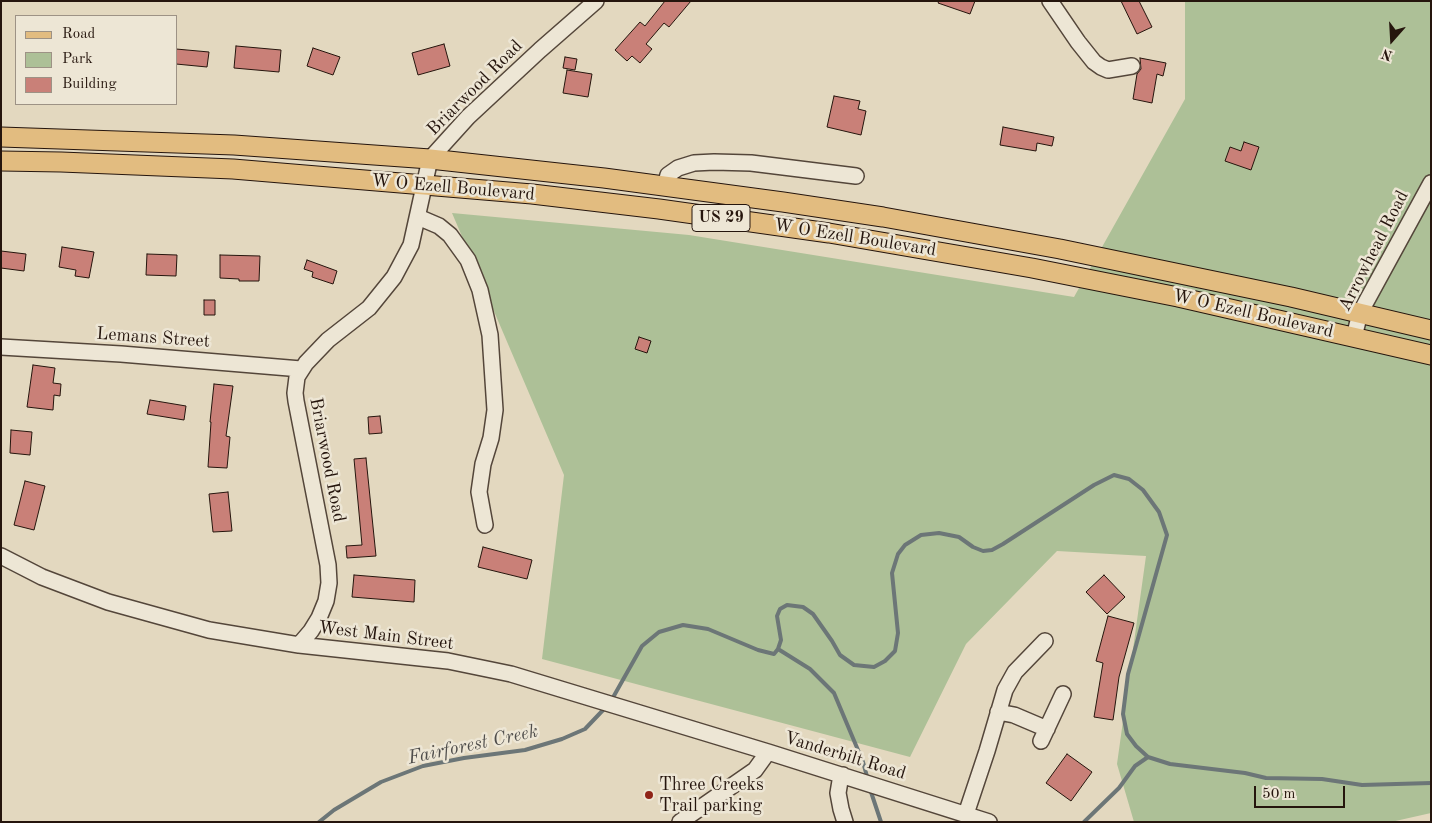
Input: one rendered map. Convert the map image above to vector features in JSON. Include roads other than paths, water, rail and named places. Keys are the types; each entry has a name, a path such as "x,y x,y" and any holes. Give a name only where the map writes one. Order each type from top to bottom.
{"main road":[{"name":"W O Ezell Boulevard","path":"1,137 234,145 430,159 604,178 883,217 1060,248 1149,266 1431,330"},
{"name":"W O Ezell Boulevard","path":"1,161 233,169 532,194 659,209 897,244 1032,268 1144,290 1431,355"},
{"path":"659,209 662,186"},
{"path":"1144,290 1149,266"}],"street":[{"name":"Briarwood Road","path":"299,645 319,618 326,601 328,565 294,393 297,376 301,369 328,340 354,321 382,293 403,262 411,245 430,159 468,117 596,1"},
{"path":"1053,7 1089,55 1101,67 1108,70 1132,66"},
{"path":"662,186 670,172 686,165 714,162 751,163 856,176"},
{"name":"Arrowhead Road","path":"1354,337 1360,313 1431,183"},
{"path":"418,217 438,226 450,235 468,260 480,290 490,335 495,410 491,438 482,464 479,492 485,525"},
{"name":"Lemans Street","path":"1,347 121,354 301,369"},
{"name":"West Main Street","path":"1,556 42,577 108,602 209,630 299,645 448,662 511,674 768,752"},
{"path":"966,814 1005,690 1012,676 1045,641"},
{"path":"998,712 1014,715 1044,735 1063,694"},
{"name":"Vanderbilt Road","path":"680,822 755,770 768,752 990,822"},
{"path":"845,776 838,793 846,822"}],"waterway":[{"path":"778,649 781,640 777,616 780,609 787,605 803,607 813,614 840,655 854,665 874,667 885,661 895,651 898,633 892,573 898,554 905,545 921,535 939,533 959,537 973,547 983,551 992,550 1094,485 1114,475 1129,479 1143,490 1159,512 1167,535 1128,674 1123,714 1127,734 1136,746 1148,757 1170,764 1245,773 1266,778 1322,779 1362,785 1431,783"},
{"name":"Fairforest Creek","path":"611,701 642,646 659,632 683,625 708,629 758,650 774,654 778,649"},
{"name":"Fairforest Creek","path":"778,649 810,669 834,693 863,762 868,780"},
{"name":"Fairforest Creek","path":"319,822 334,810 381,782 423,766 464,758 525,750 562,739 585,729 605,708"},
{"path":"1084,822 1119,788 1135,766 1148,757"},
{"name":"Fairforest Creek","path":"870,789 881,822"}],"place":[{"name":"Three Creeks Trail parking","path":"649,795"}]}
